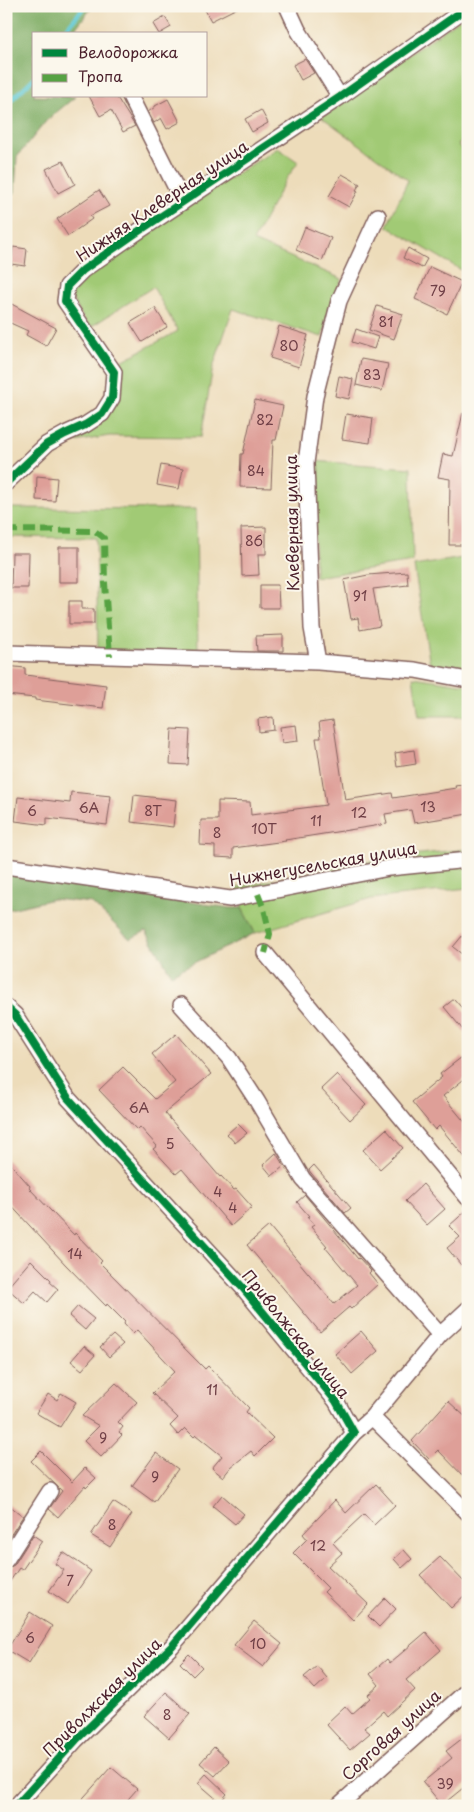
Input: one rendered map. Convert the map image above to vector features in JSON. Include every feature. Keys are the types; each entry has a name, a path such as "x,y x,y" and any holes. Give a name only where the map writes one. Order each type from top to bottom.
{"street":[{"path":"286,6 298,30 340,97"},
{"name":"Нижняя Клеверная улица","path":"6,483 47,444 85,425 102,414 112,398 114,372 65,301 67,286 83,270 340,97 468,7"},
{"path":"131,98 183,202"},
{"name":"Клеверная улица","path":"318,662 312,628 306,463 311,425 315,396 339,301 378,216"},
{"path":"6,653 318,662 415,670 468,680"},
{"name":"Нижнегусельская улица","path":"6,866 230,899 389,868 468,860"},
{"path":"265,953 468,1198"},
{"path":"181,1005 229,1058 303,1179 440,1335"},
{"name":"Приволжская улица","path":"6,1007 16,1015 68,1098 243,1288 336,1402 354,1433 172,1646 76,1740 16,1806"},
{"path":"354,1433 372,1417 440,1335 468,1309"},
{"path":"372,1417 468,1513"},
{"path":"6,1560 50,1491"},
{"name":"Сорговая улица","path":"338,1806 468,1690"}],"green space":[{"path":"6,6 93,6 74,32 32,32 32,98 74,98 47,120 17,157 15,192 6,206"},
{"path":"468,13 468,135 458,145 468,154 468,274 387,226 408,180 322,117"},
{"path":"278,148 298,162 285,181 253,241 342,279 334,297 322,337 233,309 213,367 201,437 109,436 52,446 106,418 114,365 178,331 153,287 89,328 71,297 73,288 87,273 187,205"},
{"path":"313,461 411,468 413,562 315,577"},
{"path":"6,508 196,509 198,653 98,650 96,538 6,537"},
{"path":"468,557 468,672 430,665 414,566"},
{"path":"413,677 468,685 468,716 419,716"},
{"path":"468,849 468,888 371,899 255,933 242,908 237,887 382,858"},
{"path":"6,874 230,908 242,908 255,933 171,974 146,931 130,939 92,903 53,899 6,910"}],"building":[{"path":"203,6 241,6 211,21"},
{"path":"165,17 171,27 162,32 158,32 153,24"},
{"path":"305,59 314,73 301,80 293,65"},
{"path":"90,98 117,98 135,126 123,132 111,110 100,116"},
{"path":"168,99 180,122 167,129 161,118 154,123 148,112"},
{"path":"261,110 268,123 252,132 245,119"},
{"path":"63,161 75,184 58,193 46,169"},
{"path":"342,174 360,184 349,207 329,196"},
{"path":"99,190 109,206 90,216 92,219 68,236 57,219"},
{"path":"305,227 331,238 322,261 296,250"},
{"path":"13,247 27,249 25,266 11,264"},
{"path":"408,248 427,259 422,268 403,258"},
{"path":"430,267 462,282 447,314 415,299"},
{"path":"6,301 56,328 46,346 26,335 28,331 6,321"},
{"path":"377,306 403,314 394,339 369,330"},
{"path":"155,308 167,327 142,342 130,323"},
{"path":"279,326 308,335 299,367 270,358"},
{"path":"356,329 378,337 374,349 352,342"},
{"path":"361,359 388,364 382,391 356,385"},
{"path":"339,376 353,379 349,399 335,396"},
{"path":"255,400 283,406 276,440 273,440 271,488 240,487 241,454 243,454"},
{"path":"463,413 468,413 468,545 449,545 450,479 438,477 443,454 453,456"},
{"path":"346,414 373,418 370,443 342,439"},
{"path":"161,465 183,469 179,489 157,485"},
{"path":"37,476 57,478 55,501 36,500"},
{"path":"266,527 266,554 258,554 259,575 242,576 241,528"},
{"path":"59,547 79,547 79,582 59,582"},
{"path":"12,553 29,553 28,588 11,588"},
{"path":"407,572 408,585 373,589 380,626 360,630 358,618 351,619 344,580 368,575"},
{"path":"260,585 278,585 279,608 260,608"},
{"path":"69,601 82,601 82,609 94,609 94,624 69,624"},
{"path":"283,635 283,651 257,651 256,636"},
{"path":"6,666 25,668 25,675 106,685 103,708 6,695"},
{"path":"273,717 274,730 259,732 258,719"},
{"path":"333,720 345,800 392,793 393,798 456,788 455,786 468,784 468,814 414,823 411,810 385,814 387,824 233,848 233,858 215,857 215,846 200,845 201,820 218,820 218,801 250,802 251,815 326,805 316,738 321,738 319,722"},
{"path":"296,725 298,741 282,743 280,727"},
{"path":"172,729 190,730 188,765 170,764"},
{"path":"414,750 416,764 397,767 395,753"},
{"path":"71,792 111,796 107,825 47,818 47,825 15,821 18,797 70,803"},
{"path":"134,795 176,800 173,827 131,822"},
{"path":"468,929 468,959 453,947"},
{"path":"454,999 468,1015 468,1036 444,1007"},
{"path":"176,1034 211,1074 165,1113 220,1177 234,1190 236,1189 252,1207 231,1226 182,1169 176,1174 153,1149 157,1146 140,1127 137,1130 99,1090 123,1067 155,1099 175,1082 152,1054"},
{"path":"462,1057 468,1064 468,1076 443,1096 468,1126 468,1161 439,1126 435,1130 412,1102 442,1077 440,1074"},
{"path":"337,1074 366,1105 350,1120 321,1089"},
{"path":"238,1124 247,1133 235,1143 227,1134"},
{"path":"386,1129 403,1148 380,1169 363,1150"},
{"path":"276,1153 284,1166 272,1176 263,1165"},
{"path":"6,1159 30,1186 29,1188 102,1261 100,1263 205,1369 208,1366 249,1408 246,1412 273,1438 255,1456 251,1451 231,1467 223,1477 212,1468 222,1456 196,1435 194,1437 185,1428 178,1435 170,1426 178,1418 152,1393 175,1371 137,1330 133,1334 124,1324 125,1322 107,1304 106,1306 65,1264 6,1200"},
{"path":"314,1165 351,1208 345,1213 309,1170"},
{"path":"423,1184 445,1209 427,1225 405,1201"},
{"path":"305,1195 358,1259 371,1271 369,1273 378,1284 351,1309 349,1307 320,1332 247,1245 269,1226 334,1304 357,1285 311,1227 314,1225 307,1217 309,1216 297,1202"},
{"path":"468,1209 468,1259 461,1265 447,1248 460,1237 449,1226"},
{"path":"31,1260 58,1289 47,1302 35,1291 24,1303 7,1288"},
{"path":"78,1306 94,1319 85,1330 69,1316"},
{"path":"361,1331 378,1351 352,1374 335,1354"},
{"path":"113,1335 123,1344 109,1357 100,1347"},
{"path":"84,1346 95,1355 82,1370 71,1361"},
{"path":"116,1383 137,1402 118,1422 123,1427 119,1432 122,1435 101,1457 84,1441 99,1426 82,1416"},
{"path":"61,1393 76,1402 60,1427 36,1413 48,1394 57,1400"},
{"path":"448,1401 468,1419 468,1481 438,1450 429,1459 412,1441"},
{"path":"41,1451 72,1482 85,1468 96,1478 86,1488 85,1486 58,1517 49,1509 62,1491 31,1461"},
{"path":"156,1453 178,1469 154,1502 132,1486"},
{"path":"376,1484 395,1505 374,1525 364,1514 333,1543 342,1553 328,1566 368,1604 353,1620 324,1592 328,1588 293,1553 307,1539 303,1534 335,1500 346,1513"},
{"path":"222,1495 244,1514 235,1524 213,1506"},
{"path":"113,1502 132,1514 110,1547 91,1535"},
{"path":"6,1503 23,1516 6,1542"},
{"path":"33,1535 42,1541 22,1570 19,1568 6,1587 6,1569 14,1565"},
{"path":"404,1550 412,1559 402,1568 394,1559"},
{"path":"63,1552 91,1571 68,1604 49,1591 64,1570 55,1564"},
{"path":"440,1557 468,1586 468,1592 451,1608 420,1575"},
{"path":"385,1598 396,1609 379,1627 368,1616"},
{"path":"30,1612 52,1626 29,1663 7,1650"},
{"path":"254,1621 282,1644 263,1667 234,1645"},
{"path":"426,1632 441,1650 406,1680 415,1690 387,1716 383,1711 364,1728 370,1733 350,1750 326,1724 345,1706 352,1714 370,1698 368,1695 379,1685 370,1674 387,1659 390,1663"},
{"path":"189,1654 202,1667 193,1676 180,1663"},
{"path":"317,1666 327,1678 315,1689 304,1677"},
{"path":"166,1692 190,1714 169,1738 144,1716"},
{"path":"468,1734 468,1784 442,1805 423,1782 452,1758 446,1751"},
{"path":"214,1747 229,1761 215,1776 200,1763"},
{"path":"111,1767 137,1789 122,1806 76,1806"},
{"path":"206,1774 227,1794 220,1802 198,1783"}],"waterway":[{"path":"64,32 85,6"},
{"path":"6,105 32,80"}],"marked path":[{"path":"6,530 95,531 104,538 110,656"},
{"path":"258,894 270,934 265,953"}],"cycle path":[{"path":"6,483 47,444 85,425 102,414 112,398 114,372 65,301 67,286 83,270 133,235 340,97 468,7"},
{"path":"6,1007 15,1015 68,1098 243,1288 336,1401 354,1433 172,1646 76,1740 16,1806"}]}
